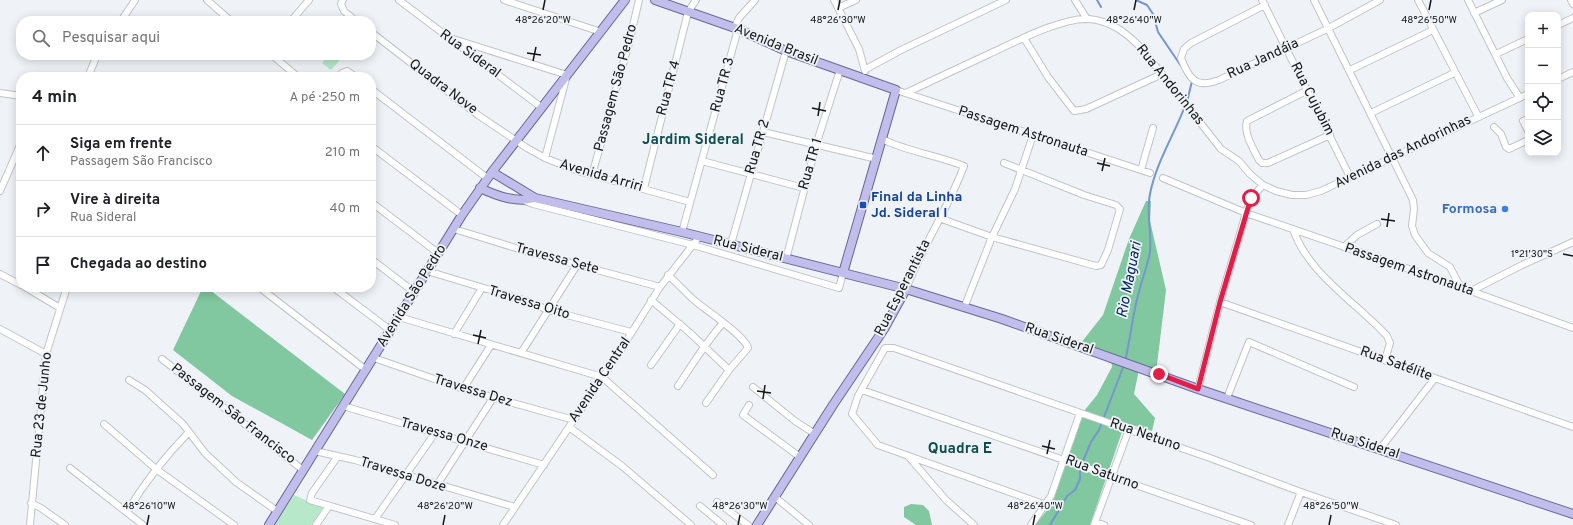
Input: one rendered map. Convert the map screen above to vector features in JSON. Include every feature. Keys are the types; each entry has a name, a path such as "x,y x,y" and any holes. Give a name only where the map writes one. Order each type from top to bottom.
{"main road":[{"name":"Avenida São Pedro","path":"269,525 480,188 625,0"},
{"name":"Avenida Brasil","path":"655,0 736,29 786,51 896,90"},
{"path":"843,273 896,90"},
{"name":"Rua Sideral","path":"490,175 535,198 731,244 906,289 1002,319 1198,389 1573,514"},
{"name":"Rua Sideral","path":"480,188 501,197 525,201 535,198"},
{"name":"Rua Esperantista","path":"757,525 833,405 884,329 906,289"}],"street":[{"path":"124,16 135,0"},
{"path":"207,0 225,16"},
{"path":"296,16 309,0"},
{"path":"343,0 341,4 342,9 350,16"},
{"name":"Rua Sideral","path":"399,0 447,37 482,61 541,108"},
{"path":"504,0 601,32"},
{"name":"Passagem São Pedro","path":"592,175 629,43 639,0"},
{"name":"Rua TR 4","path":"644,188 688,12 696,0"},
{"name":"Rua TR 3","path":"682,232 736,29 740,18 755,0"},
{"path":"834,0 859,49 866,69 863,78"},
{"path":"838,8 856,0"},
{"path":"866,69 901,50 1006,0"},
{"path":"1075,0 1087,19"},
{"path":"1314,0 1327,29 1350,70 1413,200 1414,209 1412,226 1415,235 1428,253 1450,267 1462,288"},
{"name":"Rua Jandáia","path":"1263,3 1187,46 1182,52 1181,58 1195,80 1201,84 1219,80 1327,29 1380,0"},
{"path":"1418,0 1454,73 1478,116"},
{"path":"1468,0 1507,78 1520,98"},
{"path":"1474,13 1502,0"},
{"path":"1571,0 1573,4"},
{"name":"Rua Cujubim","path":"1263,3 1308,90 1350,177"},
{"path":"1561,24 1573,18"},
{"name":"Rua Andorinhas","path":"906,93 1024,38 1065,22 1087,19 1109,25 1125,32 1143,50 1221,149 1239,161 1250,174 1263,185"},
{"path":"1350,70 1433,30"},
{"name":"Quadra Nove","path":"376,36 478,115 516,141"},
{"path":"447,37 567,75"},
{"path":"1024,38 1048,77 1074,111 1082,111 1162,74"},
{"path":"1496,54 1525,40"},
{"name":"Rua TR 2","path":"731,244 786,51"},
{"path":"90,72 95,60"},
{"path":"278,60 292,72"},
{"name":"Rua TR 1","path":"786,259 816,145 840,70"},
{"path":"1561,78 1573,72"},
{"path":"1371,113 1454,73"},
{"name":"Avenida São Pedro","path":"545,158 567,75"},
{"name":"Passagem Astronauta","path":"896,90 1150,173"},
{"path":"1308,90 1266,110 1249,120 1245,127 1262,163 1272,161 1330,135"},
{"path":"0,93 16,95"},
{"path":"376,93 490,175"},
{"name":"Avenida das Andorinhas","path":"1263,185 1276,191 1292,195 1313,194 1478,116 1525,96"},
{"path":"1494,127 1501,134 1506,147 1509,149 1525,141"},
{"path":"1141,170 1153,128"},
{"path":"763,132 877,159"},
{"path":"964,308 992,237 1016,189 1033,135"},
{"name":"Rua Esperantista","path":"882,139 896,145 942,157 964,166 916,264 906,289"},
{"name":"Avenida Arriri","path":"516,141 545,158 592,175 644,188 690,202"},
{"path":"376,150 462,215"},
{"path":"0,191 16,154"},
{"path":"702,161 804,188"},
{"path":"939,218 992,237 1096,266 1103,262 1120,211 1116,205 1106,203 1004,163"},
{"name":"Passagem Astronauta","path":"1163,178 1246,213 1573,328"},
{"path":"1198,389 1220,302 1246,213 1251,198 1263,185"},
{"path":"525,201 693,245 839,288 843,273"},
{"path":"376,206 438,253"},
{"path":"1344,247 1357,235 1377,224"},
{"name":"Travessa Sete","path":"454,229 577,265 660,287"},
{"path":"1293,229 1301,245 1323,274 1387,336 1390,343 1385,360"},
{"name":"Avenida Central","path":"503,525 574,420 668,275 699,237"},
{"path":"1471,291 1522,265 1573,242"},
{"path":"376,263 414,292"},
{"path":"521,353 577,265"},
{"name":"Travessa Oito","path":"428,271 524,300 548,310 631,332"},
{"path":"0,274 16,282"},
{"path":"668,275 696,302 723,323 748,346 706,403"},
{"path":"454,334 482,288"},
{"path":"33,292 60,308"},
{"name":"Rua 23 de Junho","path":"30,525 46,354 65,292"},
{"path":"265,292 366,370"},
{"path":"340,292 390,330"},
{"path":"651,300 680,324 729,370"},
{"name":"Rua Satélite","path":"1220,302 1573,427"},
{"path":"399,317 602,377 713,474"},
{"path":"678,386 705,348 708,340 723,323"},
{"path":"651,365 680,324"},
{"path":"0,329 46,354"},
{"path":"1227,398 1249,342 1354,387"},
{"path":"463,389 491,345"},
{"name":"Rua Netuno","path":"862,390 885,348 894,348 1129,429 1300,492 1396,525"},
{"name":"Passagem São Francisco","path":"162,358 303,470"},
{"name":"Travessa Dez","path":"374,358 463,389 574,420"},
{"path":"1380,449 1435,378"},
{"path":"129,380 145,390 177,419 205,453 232,478 277,511"},
{"path":"753,387 795,421 815,434"},
{"path":"862,390 858,396 852,414 878,445 1046,504"},
{"name":"Rua Saturno","path":"862,390 1251,525"},
{"path":"437,485 493,398"},
{"path":"749,405 743,415 800,457"},
{"name":"Travessa Onze","path":"343,406 544,465"},
{"path":"1031,525 1053,493 1080,413"},
{"path":"104,424 156,469 234,525"},
{"path":"568,427 622,466 691,525"},
{"path":"1104,525 1094,523 1129,429"},
{"path":"127,512 139,490 189,432"},
{"path":"375,519 435,433"},
{"name":"Travessa Doze","path":"315,451 338,456 515,507"},
{"path":"907,455 946,500 974,525"},
{"path":"338,456 310,498 312,502 394,525"},
{"path":"70,468 143,525"},
{"path":"1288,525 1300,492"},
{"path":"775,497 809,525"},
{"path":"717,502 748,525"},
{"path":"31,503 41,508 65,525"},
{"path":"316,525 329,506"},
{"path":"700,506 723,525"}],"green space":[{"path":"325,60 340,60 331,70 322,63"},
{"path":"1146,201 1151,201 1150,221 1166,290 1156,373 1139,369 1134,394 1155,418 1152,431 1125,423 1090,525 1035,525 1052,504 1064,460 1067,459 1084,411 1097,395 1112,367 1111,359 1077,348 1103,315 1129,239"},
{"path":"201,292 212,292 345,394 312,440 232,396 173,350"},
{"path":"294,495 323,508 311,525 274,525"},
{"path":"911,504 923,505 929,511 932,525 916,525 904,517 904,507"}],"waterway":[{"path":"1097,0 1101,7"},
{"name":"Rio Maguari","path":"1136,0 1147,5 1153,14 1158,32 1181,66"},
{"name":"Rio Maguari","path":"1187,102 1192,81"},
{"name":"Rio Maguari","path":"1125,361 1133,318 1150,251 1150,194 1156,171 1185,106"},
{"name":"Rio Maguari","path":"1050,525 1067,496 1075,490 1080,479 1080,468 1091,442 1099,430 1124,365"}],"place":[{"name":"Final da Linha Jd. Sideral I","path":"863,205"},
{"name":"Formosa","path":"1505,209"}],"district":[{"name":"Jardim Sideral","path":"693,140"},
{"name":"Quadra E","path":"960,449"}],"route":[{"path":"1159,374 1198,389 1220,302 1251,198"}]}
